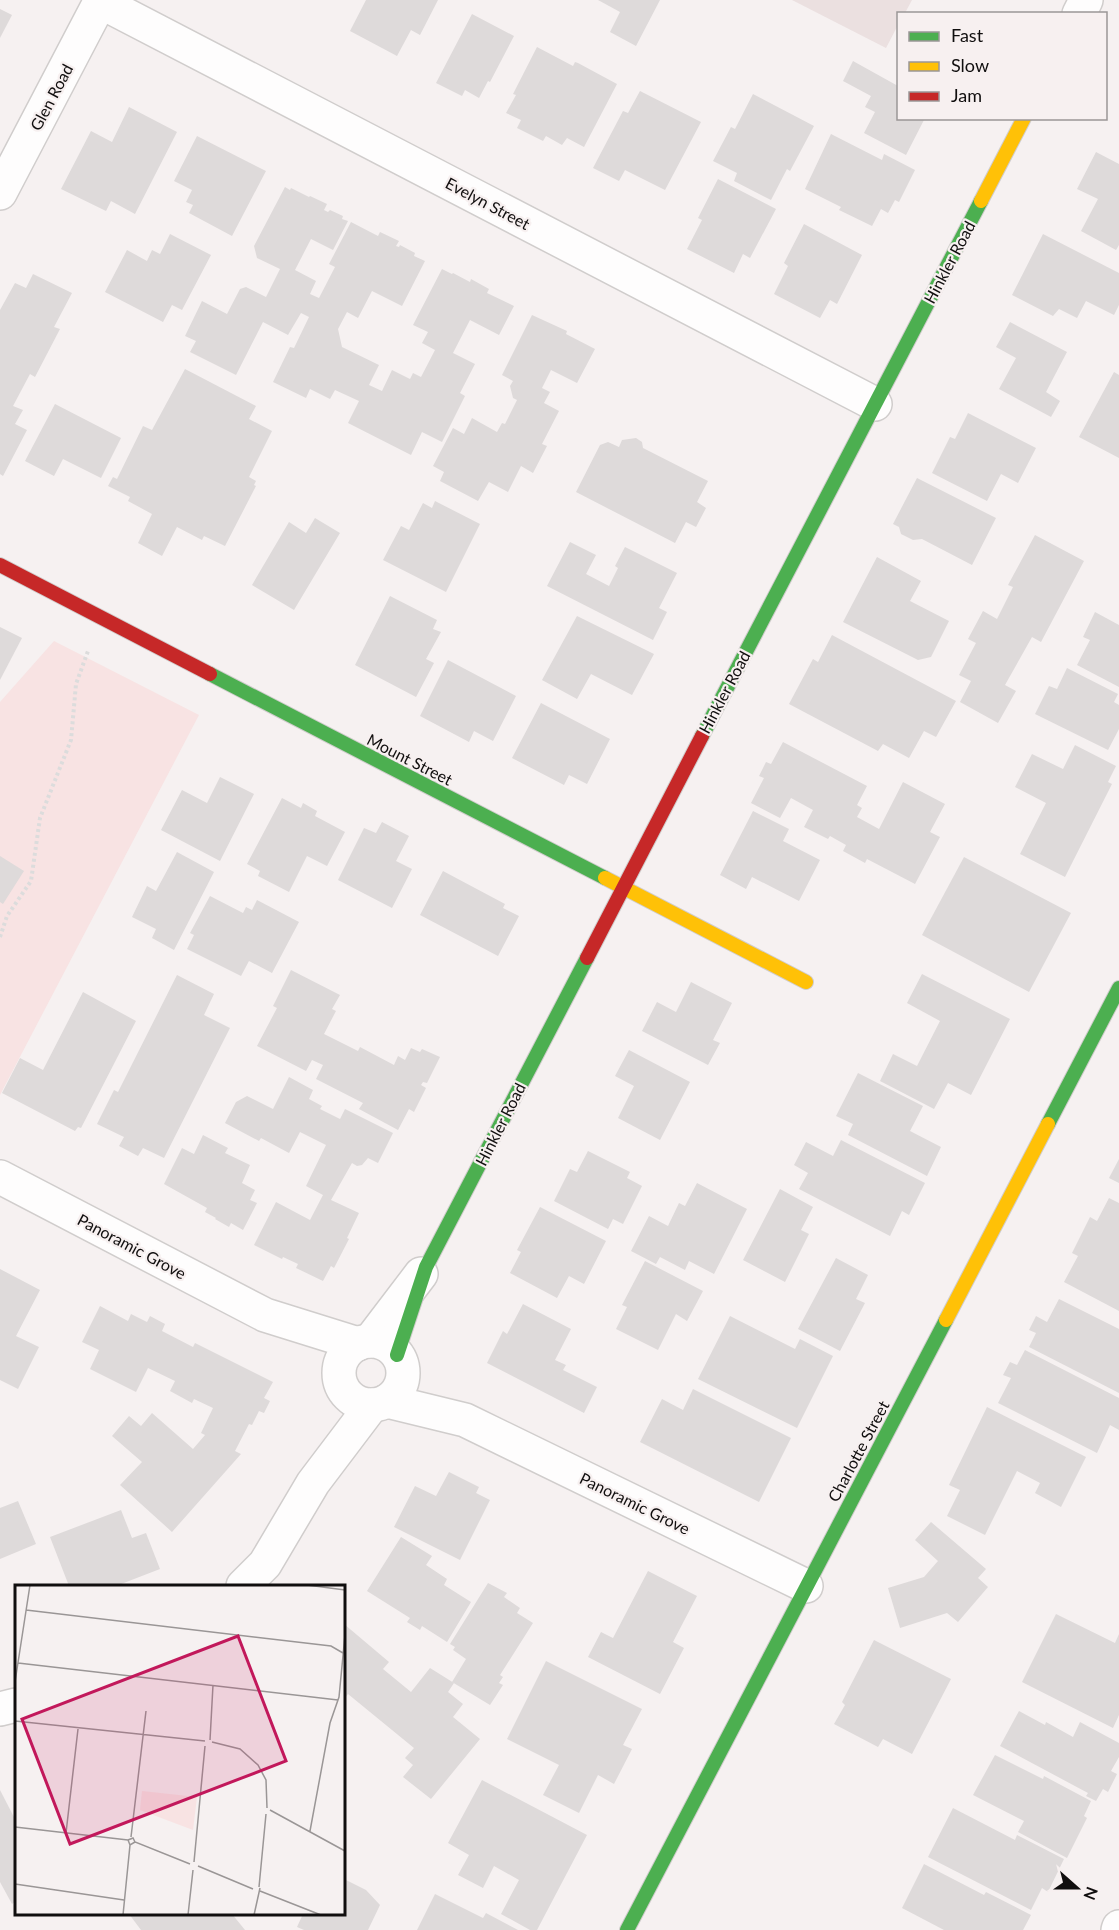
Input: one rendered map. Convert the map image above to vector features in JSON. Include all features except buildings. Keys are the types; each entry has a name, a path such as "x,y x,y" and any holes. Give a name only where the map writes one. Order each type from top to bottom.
{"street":[{"name":"Glen Road","path":"0,193 101,1"},
{"name":"Evelyn Street","path":"101,1 874,404"},
{"name":"Hinkler Road","path":"382,1352 1023,120"},
{"name":"Mount Street","path":"0,565 806,982"},
{"name":"Charlotte Street","path":"627,1930 1119,988"},
{"name":"Panoramic Grove","path":"0,1177 265,1315 382,1352 465,1420 806,1586"},
{"name":"Panoramic Grove","path":"265,1315 341,1380"},
{"path":"245,1585 265,1564 314,1483 379,1403 398,1390 401,1383 382,1352 345,1355 341,1363 341,1380 314,1483"},
{"path":"341,1380 355,1401 379,1403"},
{"name":"Panoramic Grove","path":"379,1403 465,1420"},
{"path":"0,1709 15,1705"}],"path":[{"path":"0,937 7,916 31,881 40,818 71,740 76,684 89,651"}],"shaded area":[{"path":"792,0 912,0 906,12 897,12 897,27 886,48"},
{"path":"54,641 199,715 0,1095 0,702"}],"traffic: fast":[{"path":"702,736 981,201"},
{"path":"210,674 605,878"},
{"path":"397,1355 426,1267 587,958"},
{"path":"1048,1124 1119,988"},
{"path":"627,1930 946,1320"}],"traffic: slow":[{"path":"981,201 1023,120"},
{"path":"605,878 806,982"},
{"path":"946,1320 1048,1124"}],"traffic: jam":[{"path":"0,565 210,674"},
{"path":"587,958 702,736"}]}
